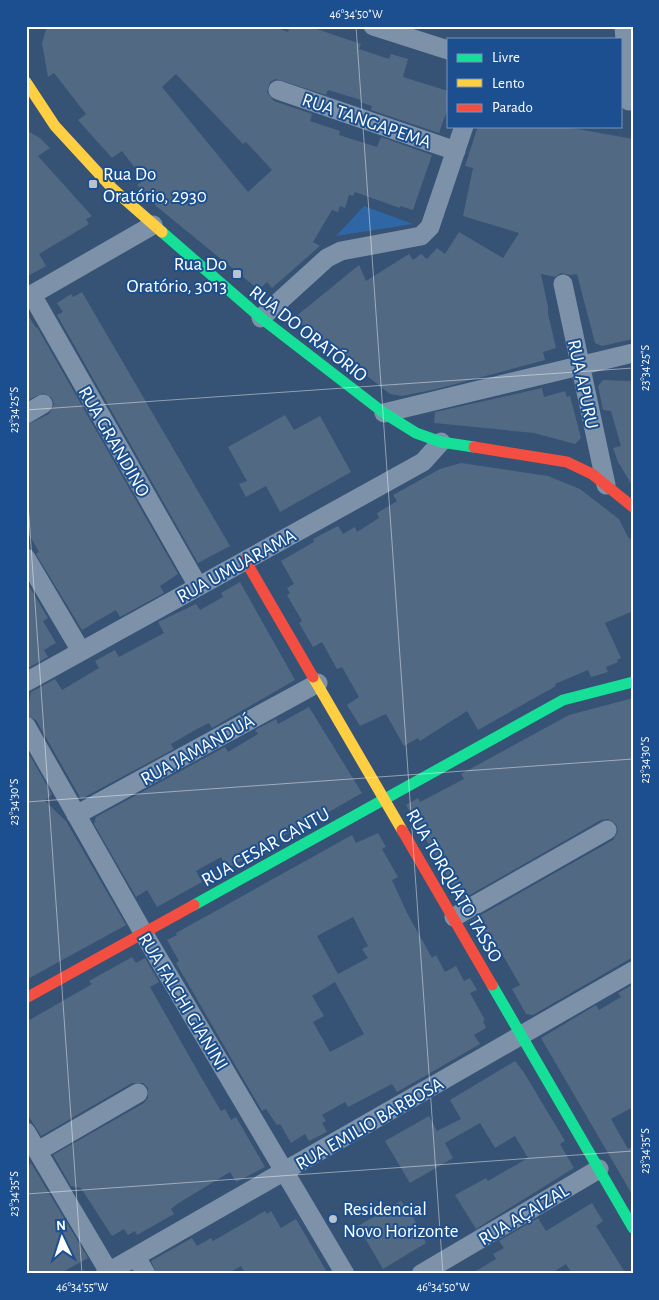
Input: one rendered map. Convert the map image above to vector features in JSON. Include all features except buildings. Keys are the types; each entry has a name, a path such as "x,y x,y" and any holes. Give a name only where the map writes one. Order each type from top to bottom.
{"street":[{"path":"374,26 447,50"},
{"path":"624,26 627,101"},
{"name":"RUA DO ORATÓRIO","path":"26,82 33,108 55,126 113,189 261,318 384,413 416,433 441,442 568,462 592,474 633,507"},
{"name":"RUA TANGAPEMA","path":"278,90 456,150"},
{"path":"261,318 328,258 341,251 421,236 430,227 463,128"},
{"path":"29,296 153,225"},
{"name":"RUA APURU","path":"563,284 606,484"},
{"name":"RUA GRANDINO","path":"29,296 198,586"},
{"path":"384,413 633,352"},
{"path":"26,414 43,404"},
{"name":"RUA UMUARAMA","path":"26,682 423,462 441,442"},
{"path":"26,558 81,651"},
{"name":"RUA TORQUATO TASSO","path":"245,560 386,799 633,1228"},
{"name":"RUA CESAR CANTU","path":"26,998 562,700 633,682"},
{"name":"RUA JAMANDUÁ","path":"76,815 318,683"},
{"name":"RUA FALCHI GIANINI","path":"26,726 144,934 345,1274"},
{"path":"454,917 607,830"},
{"name":"RUA EMILIO BARBOSA","path":"107,1273 633,971"},
{"path":"38,1151 138,1093"},
{"path":"26,1132 107,1273"},
{"name":"RUA AÇAIZAL","path":"421,1274 599,1169"},
{"path":"136,1257 146,1274"}],"shaded area":[{"path":"364,206 413,224 336,236"}],"traffic: fast":[{"path":"162,232 261,318 384,413 416,433 441,442 474,447"},
{"path":"194,905 563,700 633,682"},
{"path":"492,985 633,1228"}],"traffic: slow":[{"path":"26,82 55,126 113,189 162,232"},
{"path":"313,677 402,830"}],"traffic: jam":[{"path":"474,447 567,462 592,474 633,507"},
{"path":"245,560 313,677"},
{"path":"402,830 492,985"},
{"path":"26,998 194,905"}],"place":[{"name":"Rua Do Oratório, 2930","path":"93,184"},
{"name":"Rua Do Oratório, 3013","path":"237,274"},
{"name":"Residencial Novo Horizonte","path":"333,1219"}]}
